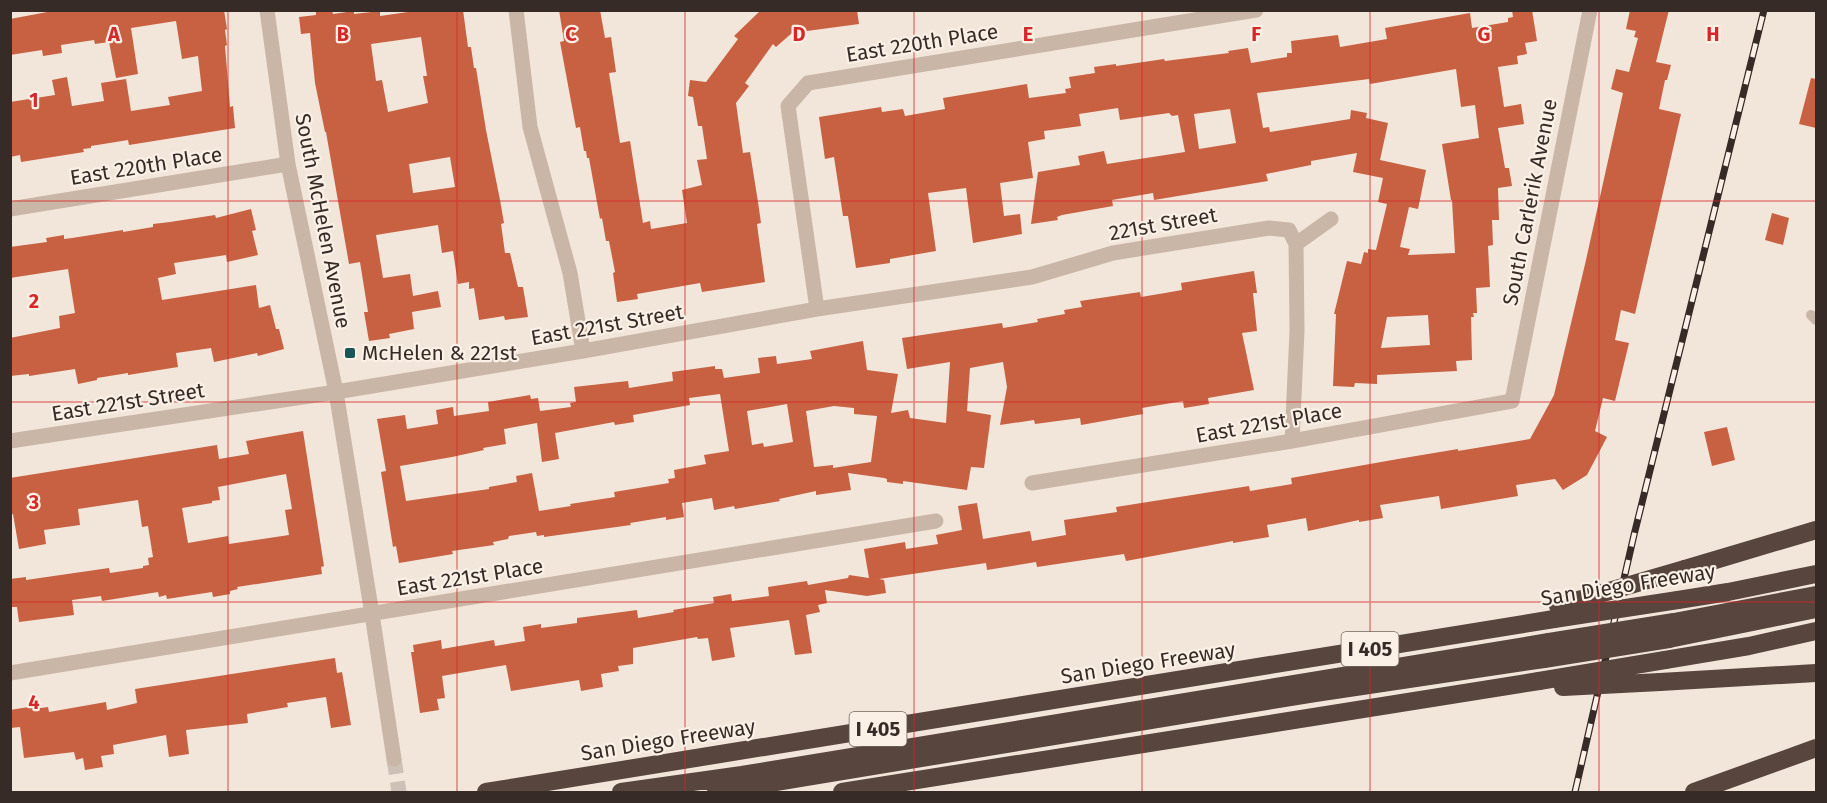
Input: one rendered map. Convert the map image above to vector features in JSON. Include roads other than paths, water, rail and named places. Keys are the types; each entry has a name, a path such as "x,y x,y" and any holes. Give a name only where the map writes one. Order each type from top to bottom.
{"highway":[{"path":"1556,613 1685,568 1816,530"},
{"name":"San Diego Freeway","path":"486,792 1271,666 1468,633 1556,613 1678,600 1816,574"},
{"path":"1672,630 1816,595"},
{"path":"717,792 1304,695 1672,630 1816,609"},
{"path":"1539,685 1749,646 1816,631"},
{"path":"621,792 1547,651"},
{"path":"842,792 1474,692 1539,685 1660,682 1816,673"},
{"path":"1694,792 1816,748"}],"street":[{"name":"South McHelen Avenue","path":"267,10 288,164 336,392 393,759"},
{"path":"516,10 530,127 570,273 583,351"},
{"name":"East 220th Place","path":"817,309 788,106 808,83 1256,10"},
{"name":"South Carlerik Avenue","path":"1512,401 1590,10"},
{"name":"East 220th Place","path":"10,209 288,164"},
{"path":"1292,441 1297,331 1296,244 1331,219"},
{"name":"221st Street","path":"1032,277 1113,253 1269,228 1289,230 1296,244"},
{"name":"East 221st Street","path":"10,441 336,392 817,309 1032,277"},
{"name":"East 221st Place","path":"1032,483 1292,441 1512,401"},
{"name":"East 221st Place","path":"10,673 936,521"}],"tunnel":[{"path":"394,759 399,792"}],"railway":[{"path":"1575,792 1634,535 1764,10"}],"place":[{"name":"McHelen & 221st","path":"350,353"}]}
